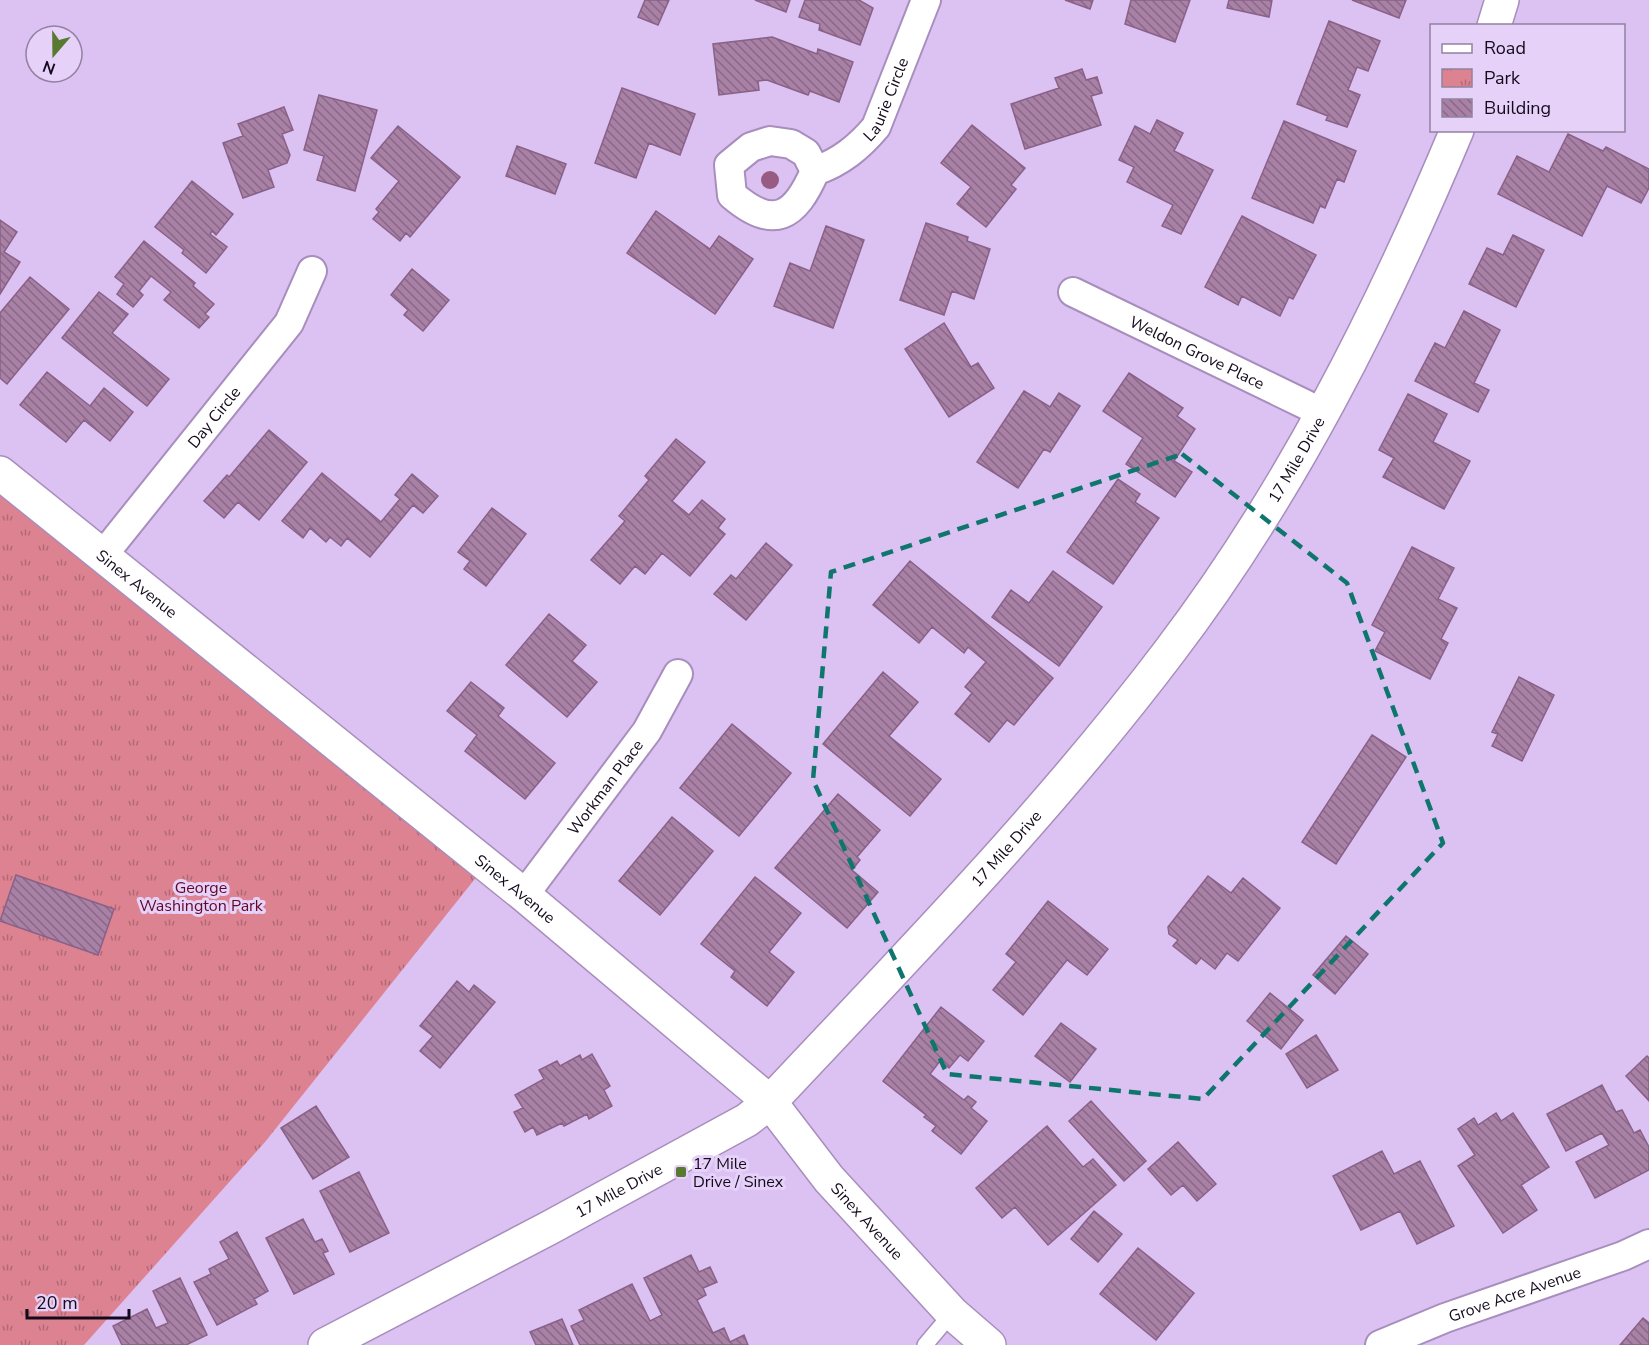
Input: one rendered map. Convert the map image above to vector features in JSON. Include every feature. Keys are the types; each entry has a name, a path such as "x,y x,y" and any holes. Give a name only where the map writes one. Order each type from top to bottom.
{"main road":[{"path":"1495,24 1502,0"},
{"name":"17 Mile Drive","path":"325,1345 716,1138 770,1102 1012,844 1097,744 1171,650 1256,526 1363,342 1398,268 1456,132"},
{"name":"Sinex Avenue","path":"0,473 524,896 770,1102 829,1179 952,1314 989,1345"}],"street":[{"name":"Laurie Circle","path":"815,171 832,165 847,155 876,127 926,0"},
{"name":"Day Circle","path":"103,555 289,323 312,271"},
{"name":"Weldon Grove Place","path":"1073,292 1323,413"},
{"name":"Workman Place","path":"524,896 647,731 678,674"},
{"name":"Grove Acre Avenue","path":"1380,1345 1445,1318 1623,1256 1649,1244"}],"lane":[{"path":"925,1345 952,1314"}],"highlighted area":[{"path":"1182,454 1347,583 1443,843 1203,1099 947,1074 813,780 831,572"}],"green space":[{"name":"George Washington Park","path":"0,473 486,865 265,1142 84,1345 0,1345"}],"building":[{"path":"645,0 669,0 658,25 638,17"},
{"path":"755,0 790,0 786,12"},
{"path":"805,0 859,0 873,8 860,45 819,30 820,24 799,17"},
{"path":"1065,0 1093,0 1090,9"},
{"path":"1131,0 1190,0 1175,42 1125,24"},
{"path":"1229,0 1272,0 1269,17 1227,8"},
{"path":"1352,0 1406,0 1399,18"},
{"path":"1329,21 1380,41 1368,71 1357,67 1348,90 1360,95 1347,127 1326,120 1328,116 1297,104"},
{"path":"772,37 817,54 818,49 853,62 839,102 810,91 808,95 767,80 758,81 759,90 719,95 713,44"},
{"path":"1082,69 1086,80 1097,77 1102,93 1091,96 1101,125 1025,149 1011,104 1059,88 1055,78"},
{"path":"622,88 695,114 680,155 649,143 636,178 595,163"},
{"path":"319,95 377,110 355,191 317,180 324,156 304,150"},
{"path":"284,107 293,130 282,134 290,155 287,163 268,170 274,187 243,198 223,143 243,136 238,124"},
{"path":"1157,120 1183,133 1174,151 1213,170 1181,234 1162,226 1173,205 1127,182 1134,167 1119,160 1135,126 1150,134"},
{"path":"1284,121 1356,151 1344,182 1337,179 1325,208 1320,206 1313,223 1252,198"},
{"path":"972,125 1025,168 1011,185 1016,189 986,227 957,204 971,187 941,163"},
{"path":"398,126 460,177 410,237 406,233 400,241 373,219 379,212 376,209 399,181 371,158"},
{"path":"1568,134 1603,151 1606,147 1649,169 1649,188 1641,203 1607,186 1582,236 1498,194 1517,156 1549,172"},
{"path":"517,146 566,164 555,194 506,176"},
{"path":"192,181 233,214 216,235 212,231 210,234 227,247 206,273 182,253 184,250 155,227"},
{"path":"656,211 710,249 719,236 753,259 715,314 627,253"},
{"path":"1242,216 1316,255 1293,299 1289,297 1280,316 1242,296 1238,305 1205,287"},
{"path":"0,220 17,232 4,252 20,262 0,294"},
{"path":"926,223 968,237 967,241 990,249 974,299 952,291 944,315 900,300"},
{"path":"826,226 864,240 833,328 774,306 790,263 810,271"},
{"path":"1513,235 1544,250 1516,307 1469,284 1487,248 1503,255"},
{"path":"144,241 195,283 193,286 214,304 205,314 209,317 199,328 164,300 171,292 151,276 139,291 143,295 133,307 117,294 124,284 115,277"},
{"path":"412,269 449,300 423,331 404,315 408,310 391,295"},
{"path":"30,277 69,309 7,384 0,378 0,313"},
{"path":"99,292 128,314 112,333 169,379 147,406 62,338"},
{"path":"1464,311 1500,330 1474,383 1489,390 1478,412 1415,381 1435,343 1445,348"},
{"path":"944,323 971,367 978,363 994,388 949,417 905,349"},
{"path":"47,372 90,406 104,388 133,412 110,441 84,420 66,442 20,405"},
{"path":"1129,373 1183,408 1177,416 1195,429 1174,461 1192,472 1175,497 1126,464 1143,438 1103,411"},
{"path":"1024,391 1050,407 1059,393 1080,406 1050,452 1044,449 1018,488 977,462"},
{"path":"1408,394 1447,414 1433,442 1470,461 1444,509 1383,477 1394,458 1379,450"},
{"path":"269,430 307,462 259,520 238,502 224,518 204,501 227,475 229,477"},
{"path":"676,439 705,462 672,501 689,515 702,500 725,519 718,528 725,534 690,576 662,553 645,574 635,566 620,584 591,560 625,521 619,516 649,480 645,476"},
{"path":"322,473 381,522 400,499 395,495 412,474 438,496 423,513 413,505 370,557 347,538 341,546 330,537 326,542 310,528 303,538 282,521"},
{"path":"1118,479 1140,494 1135,502 1159,518 1113,584 1067,552"},
{"path":"492,508 526,534 486,586 464,569 470,561 458,552"},
{"path":"766,543 792,565 746,620 714,594 731,575 736,579"},
{"path":"1412,547 1454,568 1438,599 1457,608 1441,639 1448,643 1430,679 1375,651 1385,632 1372,625"},
{"path":"910,561 1053,678 1014,725 1007,720 989,742 955,714 972,693 965,687 986,662 968,647 964,653 932,627 919,643 873,605"},
{"path":"1053,571 1102,607 1059,666 992,617 1011,590 1029,603"},
{"path":"549,614 586,645 572,661 597,682 567,717 506,665"},
{"path":"883,672 918,702 889,736 941,779 910,816 823,744"},
{"path":"1519,677 1554,695 1522,761 1492,746 1498,734 1492,732"},
{"path":"471,682 504,708 498,716 555,763 525,799 465,751 477,735 447,711"},
{"path":"732,724 791,773 739,836 680,788"},
{"path":"1372,735 1406,757 1336,864 1302,842"},
{"path":"838,794 880,830 857,857 860,860 852,870 878,892 847,928 775,868"},
{"path":"672,817 713,851 660,915 619,881"},
{"path":"16,875 114,909 98,955 0,921"},
{"path":"1208,876 1231,893 1243,878 1280,908 1238,961 1227,953 1215,969 1201,958 1196,964 1173,946 1178,940 1169,934 1168,927"},
{"path":"755,877 801,913 769,952 794,972 767,1006 731,977 735,971 701,944"},
{"path":"1048,901 1108,949 1087,975 1067,960 1023,1015 993,990 1016,962 1006,954"},
{"path":"1346,936 1368,954 1335,994 1313,975"},
{"path":"457,981 469,992 474,985 495,1002 440,1068 420,1051 433,1036 420,1026"},
{"path":"1270,993 1303,1020 1281,1049 1247,1021"},
{"path":"941,1007 984,1041 968,1061 960,1055 949,1068 940,1061 930,1074 964,1100 968,1096 976,1102 971,1108 987,1121 961,1154 932,1131 936,1126 924,1117 926,1115 883,1081"},
{"path":"1061,1023 1096,1049 1070,1082 1035,1056"},
{"path":"1316,1035 1338,1070 1307,1088 1286,1054"},
{"path":"592,1054 610,1086 604,1090 612,1106 589,1119 587,1114 564,1126 562,1123 537,1135 533,1127 525,1132 514,1112 523,1108 515,1095 544,1079 539,1070 557,1061 560,1066 580,1055 582,1060"},
{"path":"1647,1056 1649,1058 1649,1101 1626,1076"},
{"path":"1602,1085 1616,1112 1622,1110 1634,1133 1640,1130 1649,1147 1649,1170 1595,1198 1576,1162 1609,1145 1602,1133 1566,1151 1547,1114"},
{"path":"1091,1101 1146,1161 1124,1181 1069,1121"},
{"path":"316,1106 349,1157 313,1179 281,1128"},
{"path":"1496,1113 1501,1121 1513,1113 1549,1167 1521,1185 1537,1210 1503,1233 1458,1166 1475,1155 1458,1129 1474,1118 1478,1125"},
{"path":"1047,1126 1083,1167 1093,1159 1116,1185 1048,1245 1015,1207 1002,1218 976,1188"},
{"path":"1178,1142 1216,1184 1197,1201 1183,1185 1171,1195 1148,1169"},
{"path":"1382,1151 1394,1174 1420,1161 1454,1226 1417,1244 1400,1211 1361,1230 1333,1176"},
{"path":"359,1172 389,1233 350,1252 320,1191"},
{"path":"1094,1211 1122,1234 1098,1262 1071,1239"},
{"path":"303,1219 315,1242 322,1239 328,1251 323,1253 334,1274 294,1294 266,1238"},
{"path":"237,1232 268,1291 254,1299 257,1304 217,1325 194,1282 211,1274 209,1269 229,1259 220,1242"},
{"path":"1138,1248 1194,1293 1156,1340 1100,1294"},
{"path":"691,1255 699,1272 710,1267 717,1282 703,1288 706,1295 697,1300 713,1333 724,1328 730,1342 744,1335 748,1345 580,1345 571,1326 584,1320 579,1310 632,1284 650,1321 662,1315 644,1278"},
{"path":"180,1278 207,1335 186,1345 122,1345 113,1326 147,1309 156,1328 168,1323 153,1291"},
{"path":"1643,1318 1649,1323 1649,1345 1620,1345"},
{"path":"562,1319 573,1345 536,1345 530,1332"}],"place":[{"name":"17 Mile Drive / Sinex","path":"681,1172"}]}
